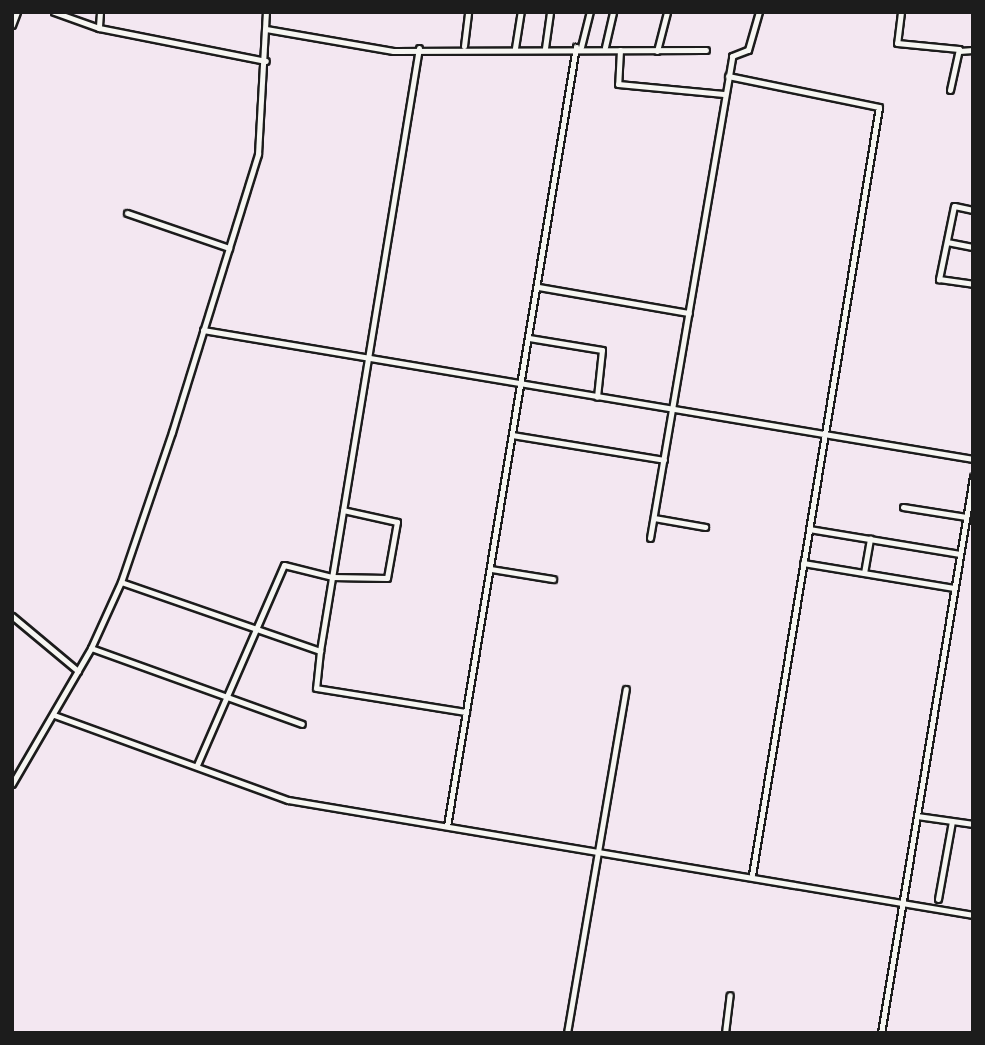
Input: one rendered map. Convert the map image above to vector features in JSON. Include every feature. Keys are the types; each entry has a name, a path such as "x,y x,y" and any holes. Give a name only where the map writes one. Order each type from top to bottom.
{"street":[{"path":"12,25 17,12"},
{"path":"54,12 99,28 266,61"},
{"path":"99,28 100,12"},
{"path":"12,784 91,649 121,582 258,154 266,61 266,12"},
{"path":"464,46 468,12"},
{"path":"515,48 521,12"},
{"path":"545,48 550,12"},
{"path":"447,826 578,47 590,12"},
{"path":"605,47 613,12"},
{"path":"657,51 667,12"},
{"path":"650,538 674,407 724,94 733,54 749,48 759,12"},
{"path":"901,12 897,43 959,51 973,50"},
{"path":"266,29 393,51 464,46 706,50"},
{"path":"419,48 316,688 466,712"},
{"path":"620,50 618,84 724,94"},
{"path":"950,90 959,51"},
{"path":"728,76 880,107 752,876"},
{"path":"973,210 954,206 939,279 973,284"},
{"path":"127,213 229,248"},
{"path":"947,243 973,247"},
{"path":"538,287 689,313"},
{"path":"203,330 597,397 825,431 973,459"},
{"path":"529,338 602,350 597,397"},
{"path":"512,435 664,460"},
{"path":"881,1033 973,477"},
{"path":"903,507 966,517"},
{"path":"197,765 284,565 332,577 386,580 397,524 343,510"},
{"path":"654,518 705,527"},
{"path":"809,529 960,554"},
{"path":"864,573 870,539"},
{"path":"803,563 954,588"},
{"path":"491,569 553,579"},
{"path":"121,582 320,650"},
{"path":"12,616 78,671"},
{"path":"91,649 302,724"},
{"path":"567,1033 626,689"},
{"path":"54,715 288,800 600,850 973,915"},
{"path":"917,816 973,824"},
{"path":"938,899 952,821"},
{"path":"725,1033 730,995"}]}
